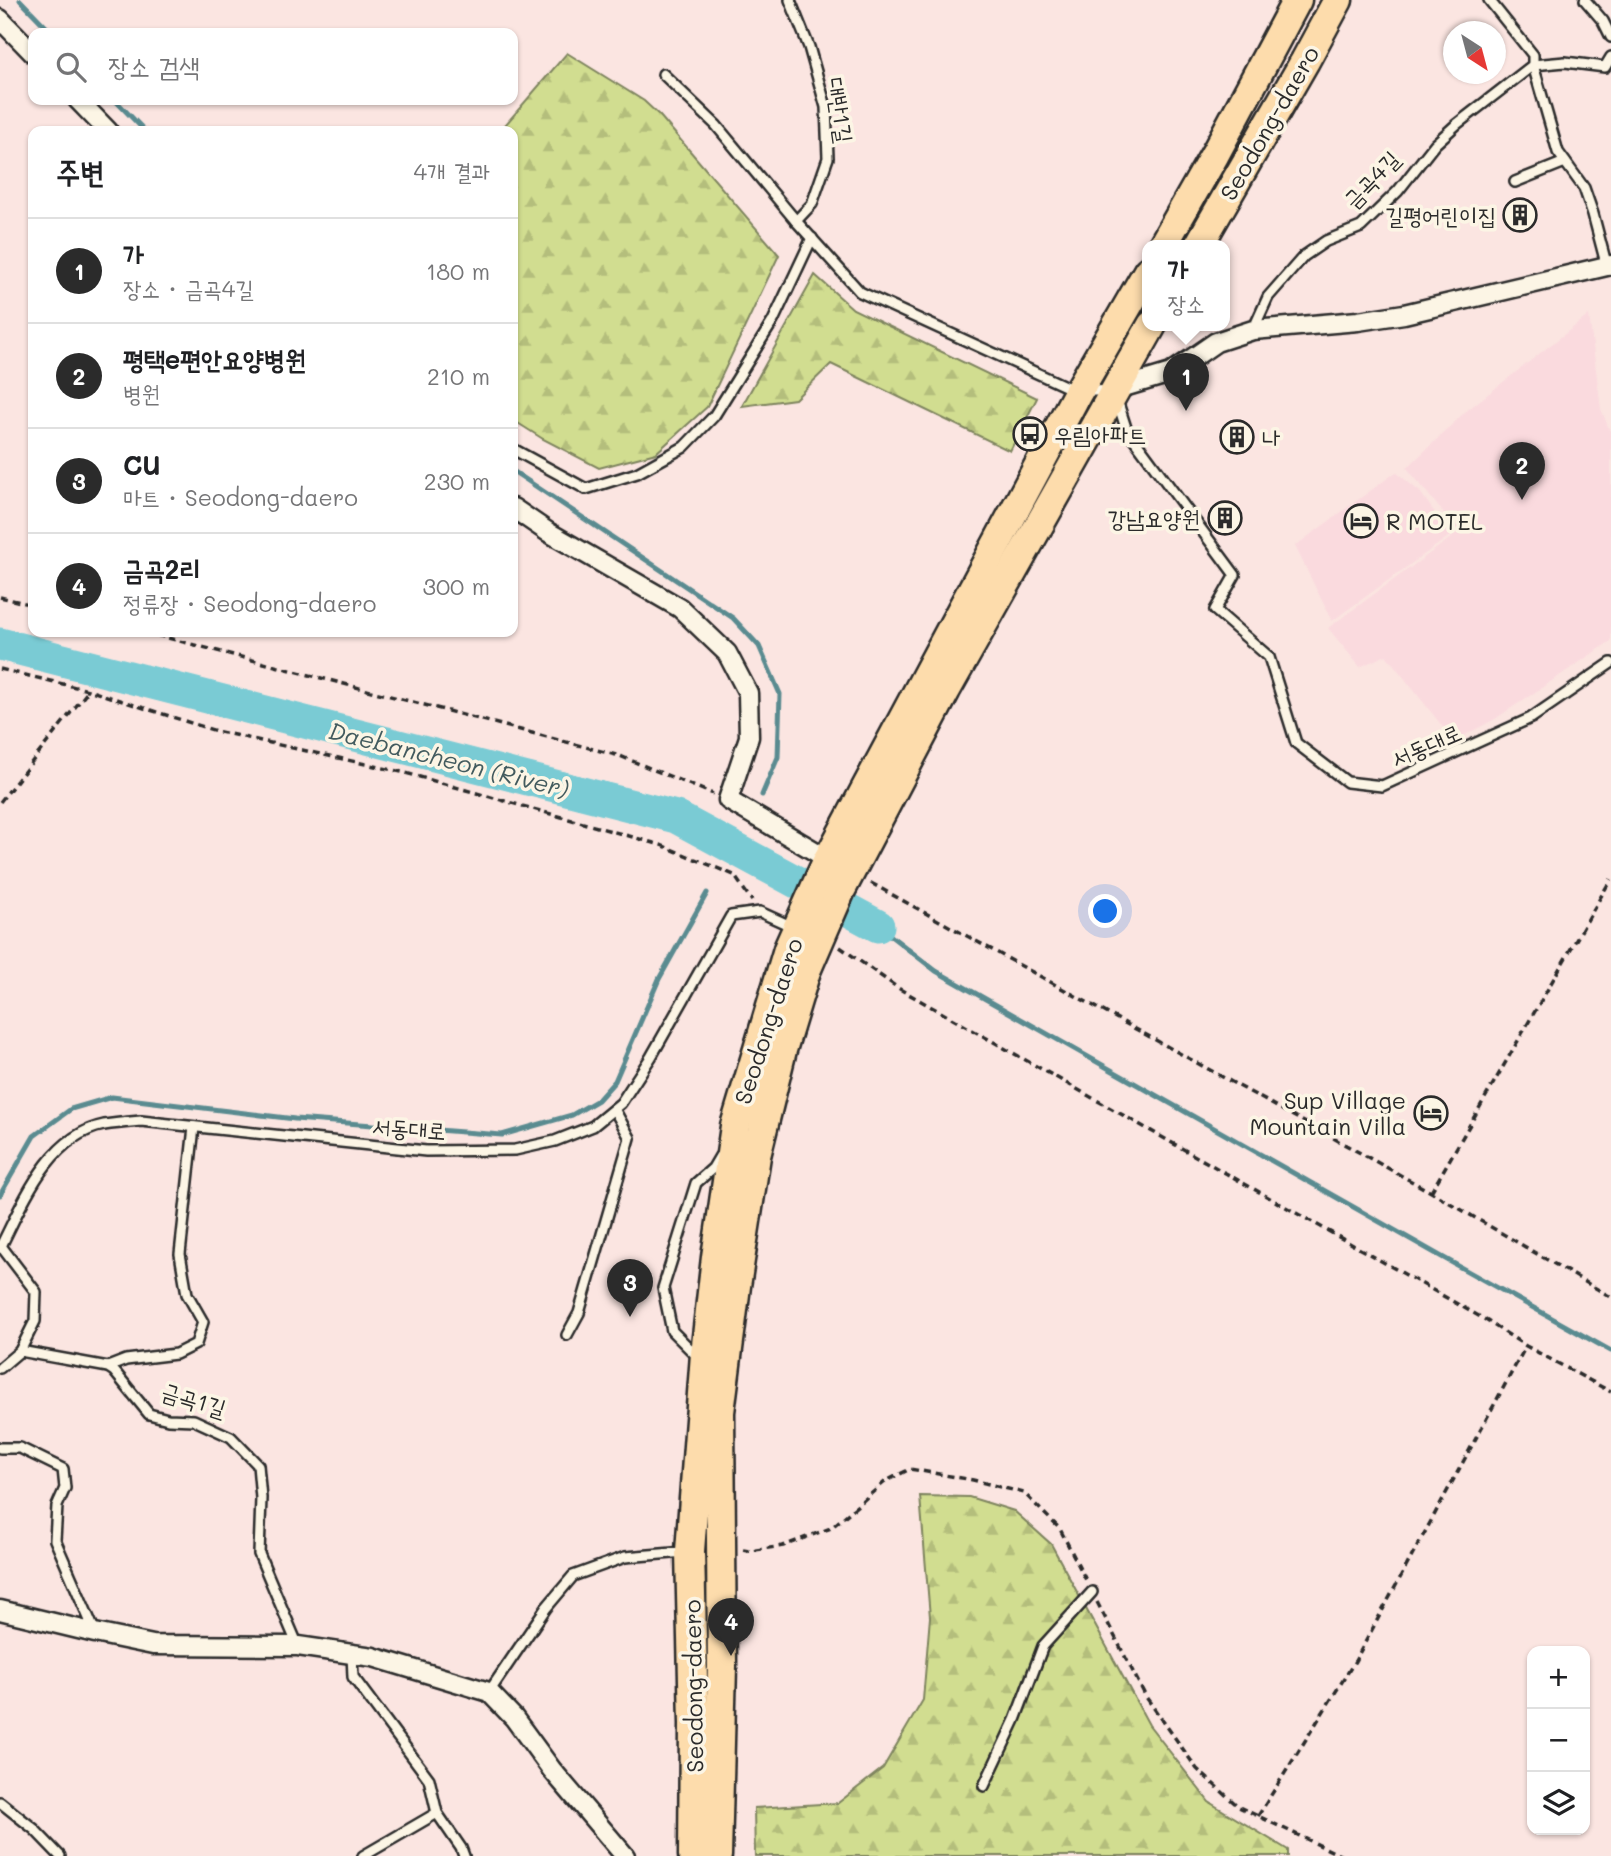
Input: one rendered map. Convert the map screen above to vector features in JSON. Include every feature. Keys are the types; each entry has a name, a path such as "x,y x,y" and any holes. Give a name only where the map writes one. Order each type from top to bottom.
{"main road":[{"name":"Seodong-daero","path":"1166,240 1297,0"},
{"name":"Seodong-daero","path":"1202,240 1306,61 1338,0"},
{"name":"Seodong-daero","path":"717,1856 722,1665 720,1412 756,1156 782,1050 806,971 812,926 835,873 1078,392 1142,280"},
{"name":"Seodong-daero","path":"835,873 946,690 1148,331"},
{"name":"Seodong-daero","path":"694,1856 690,1552 704,1363 716,1257 735,1126 788,949 812,926"}],"street":[{"path":"0,19 28,48"},
{"path":"83,105 103,126"},
{"path":"1114,390 1171,373 1216,342 1253,330 1358,321 1404,314 1609,266"},
{"path":"518,511 548,532 680,608 727,653 748,693 749,737 728,800 835,873"},
{"path":"0,1610 153,1645 298,1646 373,1657 489,1692 514,1718 552,1770 625,1856"}],"lane":[{"name":"대반1길","path":"790,0 809,47 826,107 828,158 812,204 796,221"},
{"path":"1489,0 1533,55 1533,65 1558,152 1584,188 1609,266"},
{"path":"1585,0 1603,21 1611,37"},
{"path":"1533,65 1565,62 1605,67 1611,57"},
{"name":"금곡4길","path":"1253,330 1268,297 1304,256 1326,241 1361,227 1398,191 1442,137 1533,65"},
{"path":"663,74 716,125 796,221 860,292 1078,392 1114,390"},
{"path":"1516,182 1565,162"},
{"path":"518,452 586,489 638,473 684,447 714,416 773,321 812,238"},
{"name":"서동대로","path":"1114,390 1126,428 1235,575 1215,610 1269,657 1296,743 1347,782 1382,786 1531,718 1611,663"},
{"path":"760,912 812,926"},
{"name":"서동대로","path":"1,1247 38,1173 76,1136 102,1125 141,1121 426,1151 515,1150 555,1142 593,1126 621,1103 651,1057 731,916 760,912"},
{"path":"568,1335 579,1313 630,1138 614,1109"},
{"path":"20,1351 108,1367 126,1360 177,1354 196,1344 202,1322 187,1294 180,1254 194,1126"},
{"path":"704,1363 673,1331 663,1288 696,1182 713,1168 735,1126"},
{"path":"0,1368 20,1351 35,1321 36,1292 1,1247"},
{"name":"금곡1길","path":"108,1367 149,1415 194,1420 231,1437 258,1465 261,1499 259,1554 298,1646"},
{"path":"0,1448 20,1448 64,1469 65,1488 57,1506 55,1540 95,1633"},
{"path":"489,1692 546,1608 573,1576 625,1557 690,1552"},
{"path":"984,1786 1015,1720 1043,1646 1092,1592"},
{"path":"352,1654 353,1677 429,1779 437,1814 464,1856"},
{"path":"0,1802 34,1829 60,1856"},
{"path":"363,1856 437,1814"}],"path":[{"path":"0,597 28,604"},
{"path":"164,637 620,756 728,800"},
{"path":"0,670 88,690 216,732 402,772 661,845 734,875 760,912"},
{"path":"0,802 88,690"},
{"path":"835,873 1432,1192 1611,1297"},
{"path":"1432,1192 1611,879"},
{"path":"812,926 898,988 1485,1319 1527,1346 1611,1391"},
{"path":"1258,1816 1354,1661 1527,1346"}],"shaded area":[{"path":"1589,315 1601,409 1611,434 1611,641 1495,719 1454,741 1386,655 1360,667 1328,628 1459,532 1407,468 1465,412"},
{"path":"1396,472 1420,492 1451,535 1332,621 1295,546"}],"green space":[{"path":"567,53 644,101 660,116 779,255 707,407 656,453 599,468 518,423 518,126 504,126"},
{"path":"815,275 853,309 1037,398 1010,451 831,364 795,399 742,406"},
{"path":"920,1496 969,1497 1014,1511 1051,1544 1149,1725 1209,1802 1288,1850 1288,1856 755,1856 754,1808 838,1803 883,1768 923,1700 930,1617"}],"waterway":[{"path":"20,0 47,28"},
{"path":"120,105 140,126"},
{"path":"518,474 733,618 759,646 780,694 778,757 762,795"},
{"name":"Daebancheon (River)","path":"0,644 676,817 878,926"},
{"path":"0,1195 34,1136 71,1109 112,1097 295,1119 502,1135 572,1115 598,1100 615,1081 659,979 707,893"},
{"path":"878,926 936,971 1611,1351"}],"place":[{"name":"길평어린이집","path":"1520,215"},
{"name":"가","path":"1186,411"},
{"name":"우림아파트","path":"1030,434"},
{"name":"나","path":"1237,437"},
{"name":"평택e편안요양병원","path":"1522,500"},
{"name":"강남요양원","path":"1225,518"},
{"name":"R MOTEL","path":"1361,521"},
{"name":"Sup Village Mountain Villa","path":"1431,1113"},
{"name":"CU","path":"630,1317"},
{"name":"금곡2리","path":"731,1656"}]}
